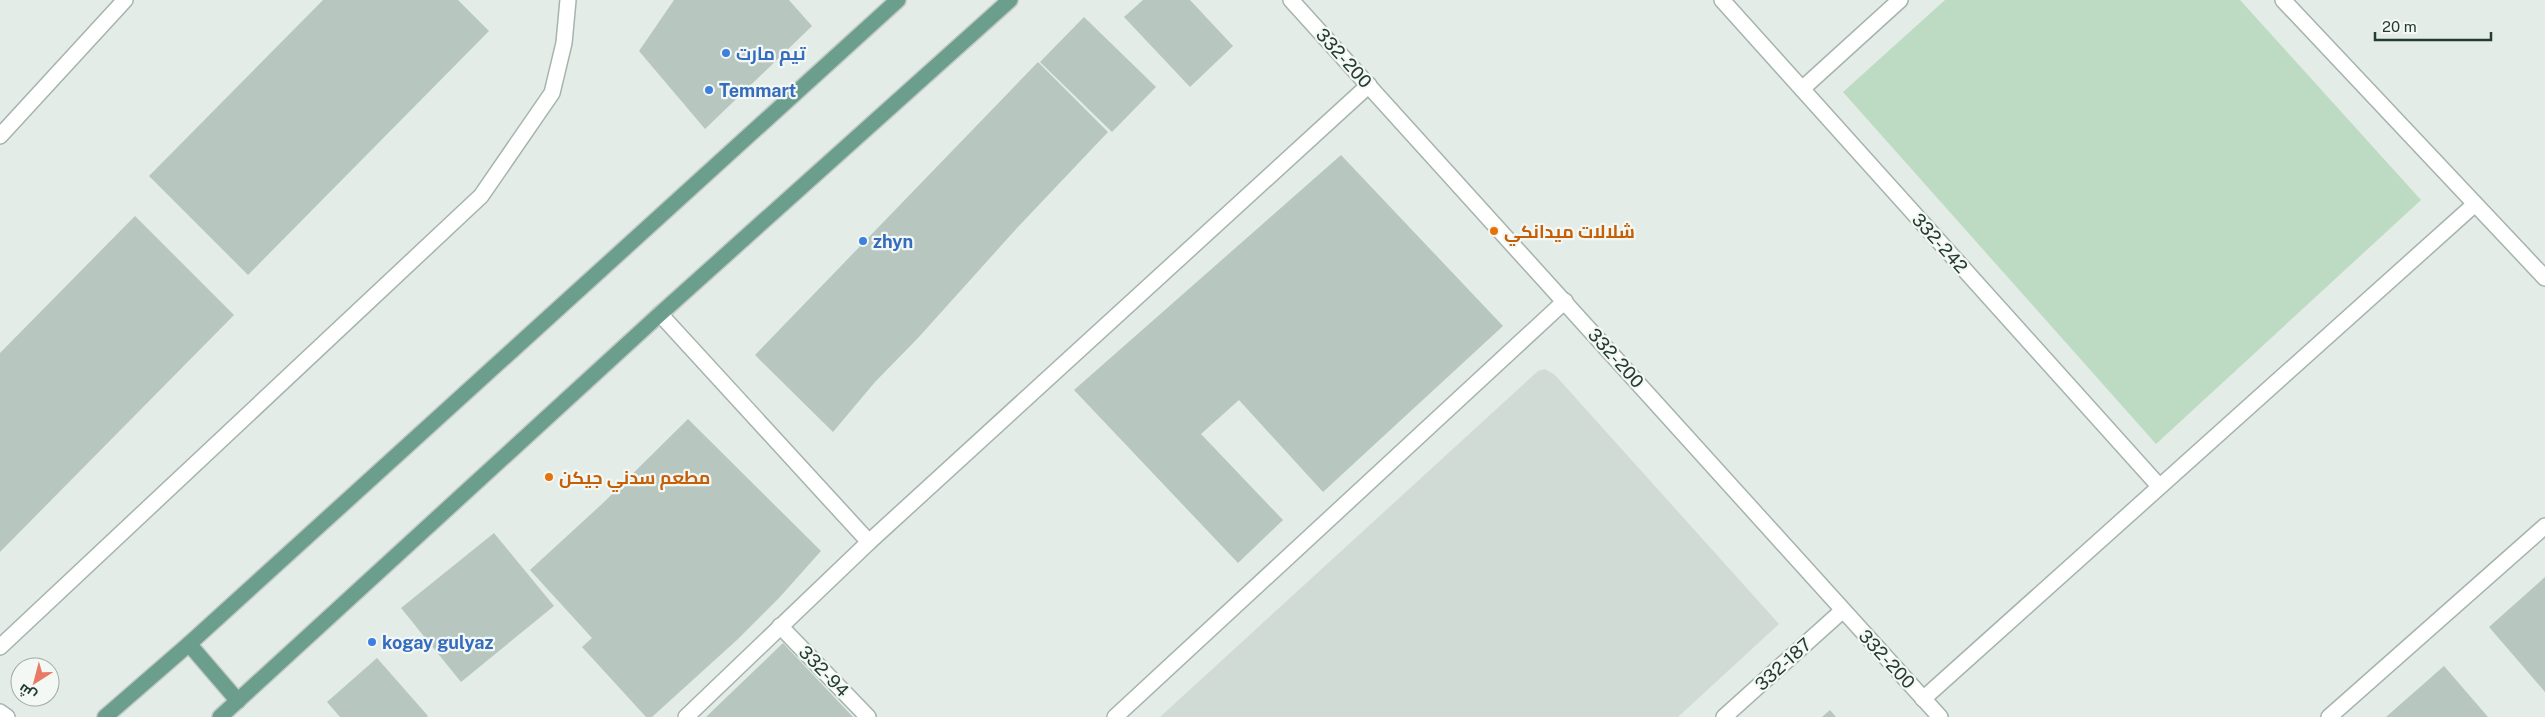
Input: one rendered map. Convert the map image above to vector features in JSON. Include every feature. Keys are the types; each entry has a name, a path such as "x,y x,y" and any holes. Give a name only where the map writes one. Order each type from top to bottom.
{"main road":[{"path":"105,717 189,644 898,0"},
{"path":"220,717 660,314 1010,0"},
{"path":"189,644 238,701"}],"street":[{"path":"0,136 125,0"},
{"path":"0,647 481,196 552,93 564,43 568,0"},
{"name":"332-200","path":"1291,0 1565,301 1842,611 1940,717"},
{"name":"332-242","path":"1722,0 2159,486"},
{"path":"1802,88 1900,0"},
{"path":"2283,0 2545,278"},
{"path":"686,717 869,542 1369,85"},
{"path":"1923,699 2475,204"},
{"path":"1115,717 1565,301"},
{"path":"660,314 869,542"},
{"path":"2329,717 2545,526"},
{"name":"332-187","path":"1724,717 1842,611"},
{"name":"332-94","path":"780,626 868,717"},
{"path":"0,712 6,717"}],"shaded area":[{"path":"1545,369 1555,375 1779,624 1678,717 1160,717 1538,371"}],"green space":[{"path":"1945,0 2240,0 2421,200 2156,444 1843,92"}],"building":[{"path":"323,0 458,0 489,31 248,275 149,176"},
{"name":"Temmart","path":"674,0 789,0 812,26 705,129 639,51"},
{"path":"1143,0 1190,0 1233,46 1190,87 1124,17"},
{"path":"1084,17 1156,87 1112,132 1040,62"},
{"path":"1038,62 1108,132 875,382 833,432 755,355"},
{"path":"1341,155 1503,326 1323,492 1239,400 1201,434 1283,520 1238,563 1074,390"},
{"path":"135,216 234,315 0,552 0,353"},
{"path":"688,419 821,551 779,598 738,639 652,717 646,717 582,647 592,638 530,570 603,503"},
{"path":"494,533 554,606 461,682 401,608"},
{"path":"2545,577 2545,692 2489,627"},
{"path":"783,643 853,717 706,717"},
{"path":"377,658 427,717 340,717 327,702"},
{"path":"2444,666 2488,717 2386,717 2403,702"},
{"path":"1830,710 1836,717 1822,717"}],"place":[{"name":"تيم مارت","path":"726,53"},
{"name":"Temmart","path":"709,90"},
{"name":"شلالات ميدانكي","path":"1494,231"},
{"name":"zhyn","path":"863,241"},
{"name":"مطعم سدني جيكن","path":"549,477"},
{"name":"kogay gulyaz","path":"372,642"}]}
